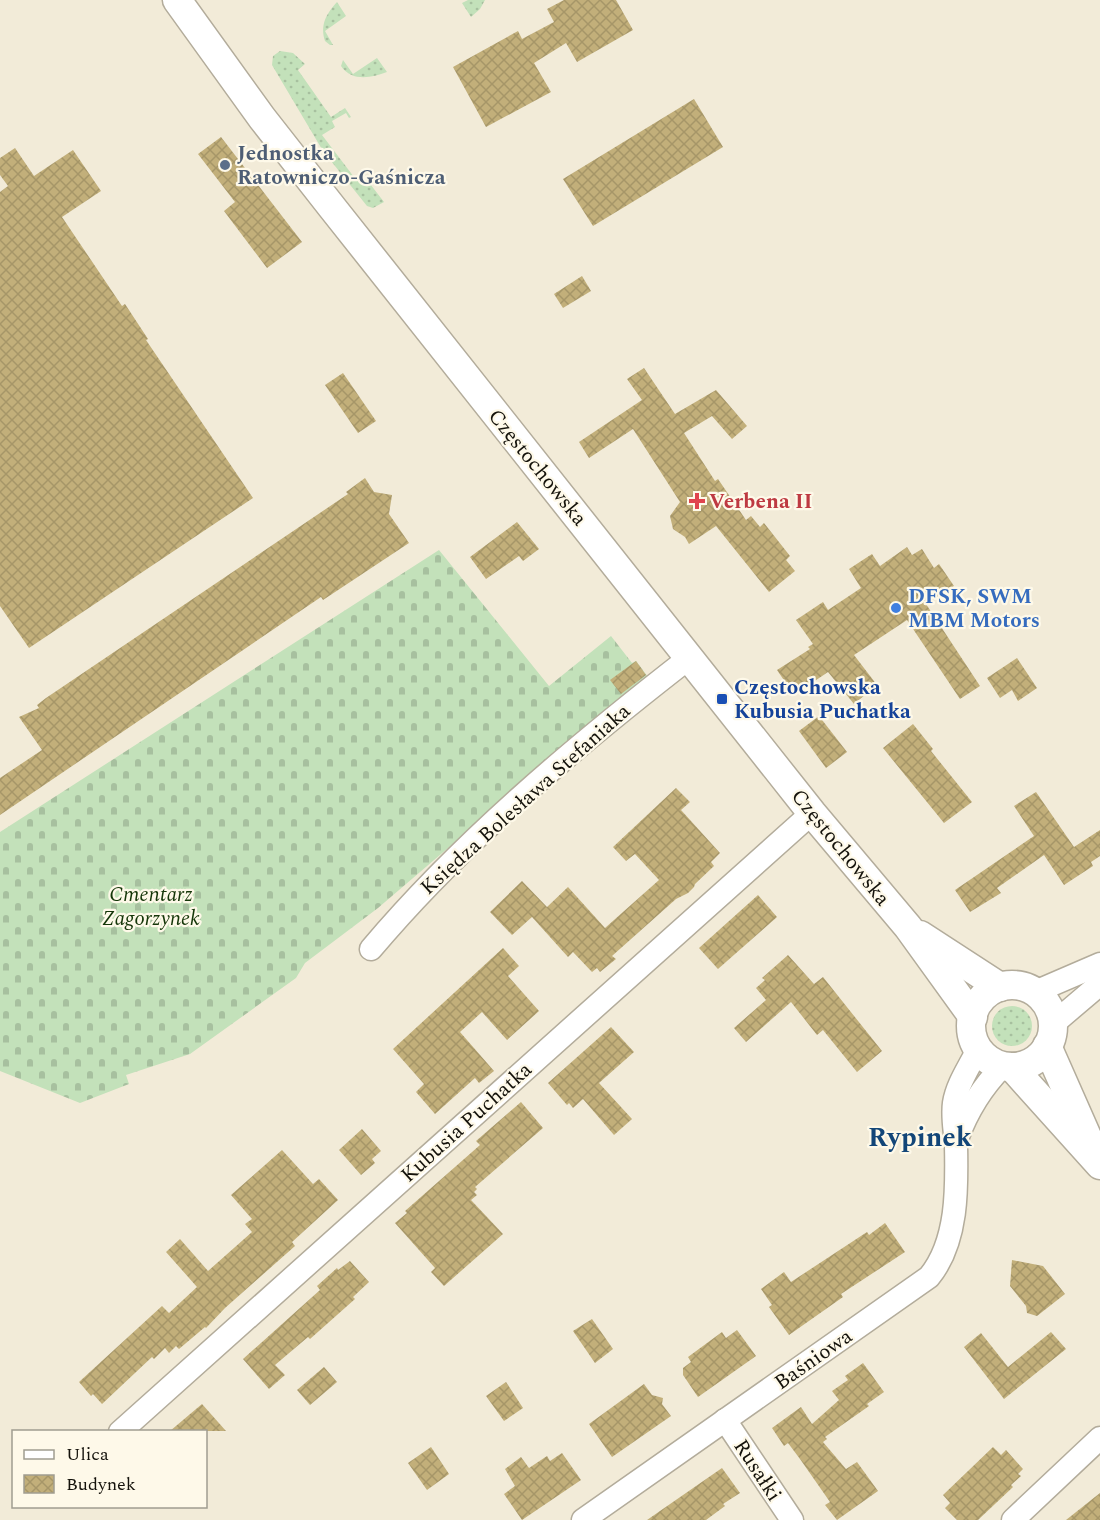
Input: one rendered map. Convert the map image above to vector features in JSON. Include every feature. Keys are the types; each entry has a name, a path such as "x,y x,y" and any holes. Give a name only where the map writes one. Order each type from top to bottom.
{"main road":[{"name":"Częstochowska","path":"177,0 276,135 812,813 908,927 973,1017"},
{"name":"Częstochowska","path":"908,927 1000,987"},
{"path":"1019,985 1035,992 1044,1000 1051,1011 1050,1035 1099,1164 1008,1066 985,1056 978,1048 972,1028 976,1007 982,998 1000,987 1019,985"},
{"path":"1008,1066 1032,1061 1050,1035"}],"street":[{"name":"Księdza Bolesława Stefaniaka","path":"371,950 422,891 470,844 638,698 689,658"},
{"name":"Kubusia Puchatka","path":"121,1430 812,813"},
{"path":"1035,992 1100,964"},
{"path":"1050,1035 1100,984"},
{"name":"Baśniowa","path":"583,1520 918,1286 936,1268 949,1237 953,1217 955,1100 978,1048"},
{"name":"Baśniowa","path":"956,1143 967,1115 992,1078 1008,1066"},
{"name":"Rusałki","path":"725,1420 792,1520"},
{"path":"1013,1520 1100,1438"}],"green space":[{"path":"468,0 485,0 480,9 471,17 462,3"},
{"path":"337,2 346,16 325,31 333,45 330,45 325,41 324,25 327,15"},
{"path":"280,51 293,53 305,64 298,70 331,117 345,108 351,117 349,118 346,113 332,121 335,127 322,135 357,181 364,176 384,202 373,208 367,206 323,151 272,65 273,56"},
{"path":"377,58 387,72 375,76 356,77 341,66 343,60 353,74"},
{"name":"Cmentarz Zagorzynek","path":"439,550 549,686 611,636 632,663 636,661 648,677 378,908 305,963 296,978 190,1054 126,1075 129,1084 80,1103 0,1071 0,832"},
{"path":"1012,1006 1026,1012 1032,1026 1026,1040 1012,1046 998,1040 992,1026 998,1012"}],"building":[{"path":"564,0 616,0 633,30 577,62 566,43 534,63 551,92 486,127 453,67 518,31 522,39 554,22 547,9"},
{"path":"694,99 723,147 593,226 563,179"},
{"path":"221,137 302,242 267,268 224,211 235,202 198,154"},
{"path":"15,148 34,176 73,150 101,191 62,217 122,306 125,304 148,339 146,340 253,498 29,648 0,606 0,192 8,186 0,175 0,158"},
{"path":"582,276 591,291 563,308 554,294"},
{"path":"644,368 675,414 716,390 747,426 732,439 712,416 684,433 715,481 718,479 746,520 751,516 760,527 764,523 790,556 786,560 795,571 769,592 716,526 689,544 685,537 673,529 670,516 680,502 633,429 589,458 579,442 642,400 627,379"},
{"path":"343,373 376,421 358,433 325,385"},
{"path":"365,478 374,492 392,495 389,514 409,543 323,600 321,597 0,815 0,778 42,750 19,717 39,708 37,705 46,698 348,494 346,492"},
{"path":"517,522 539,549 523,561 519,556 486,579 470,557"},
{"path":"907,547 912,555 922,549 934,568 939,564 954,586 926,604 980,686 960,699 907,620 854,655 877,685 854,704 828,672 794,695 777,670 810,649 808,647 813,644 796,620 823,602 828,610 861,588 849,569 872,554 880,566"},
{"path":"1017,658 1037,688 1018,701 1012,690 1000,698 987,678"},
{"path":"636,661 646,675 621,694 610,680"},
{"path":"819,716 847,752 826,768 799,731"},
{"path":"913,724 933,749 931,751 972,802 944,823 883,748"},
{"path":"676,788 690,802 681,810 720,853 711,862 714,866 688,893 676,899 612,956 616,959 600,972 597,968 592,972 573,952 568,957 532,917 512,935 490,912 522,881 547,907 568,887 605,928 659,880 635,854 626,861 613,847"},
{"path":"1036,792 1074,847 1100,830 1100,856 1091,862 1093,866 1064,885 1044,855 997,888 1001,893 970,912 955,890 1034,836 1014,806"},
{"path":"758,895 777,917 718,969 699,948"},
{"path":"503,948 519,966 508,976 539,1011 507,1040 482,1012 460,1032 494,1071 479,1083 475,1078 435,1114 416,1092 424,1084 393,1049"},
{"path":"788,955 814,984 823,977 882,1051 857,1072 823,1030 817,1035 791,1002 746,1042 734,1028 766,1000 756,988 765,980 762,978"},
{"path":"611,1027 634,1052 599,1083 632,1119 614,1135 583,1099 573,1108 569,1103 567,1105 548,1083"},
{"path":"521,1102 543,1128 475,1187 477,1189 474,1192 477,1195 471,1200 503,1234 444,1286 431,1272 435,1268 395,1223 407,1213 405,1211 480,1145 476,1141"},
{"path":"362,1129 381,1151 372,1159 375,1163 361,1175 339,1150"},
{"path":"282,1150 313,1184 319,1179 338,1200 292,1242 295,1246 225,1308 206,1328 179,1349 176,1346 169,1353 165,1348 154,1359 152,1357 102,1404 93,1394 91,1396 79,1382 162,1306 169,1313 197,1287 166,1252 180,1239 208,1271 252,1232 245,1224 252,1219 231,1195"},
{"path":"885,1223 905,1252 841,1294 843,1297 789,1335 769,1307 772,1305 761,1289 784,1272 791,1282 867,1232 869,1235"},
{"path":"1012,1260 1043,1266 1065,1294 1037,1316 1027,1313 1026,1306 1010,1286"},
{"path":"350,1261 369,1282 353,1297 355,1299 310,1339 308,1337 275,1365 285,1375 269,1389 243,1359 320,1290 317,1286 337,1268 338,1270"},
{"path":"592,1319 613,1349 595,1363 573,1331"},
{"path":"737,1330 756,1356 698,1397 683,1375 683,1368 691,1362 688,1357 722,1332 726,1338"},
{"path":"1051,1332 1066,1349 1004,1399 964,1347 981,1333 1008,1367"},
{"path":"863,1363 884,1392 867,1404 869,1406 825,1437 827,1439 823,1442 846,1469 857,1462 878,1491 837,1520 825,1505 830,1502 800,1459 788,1443 784,1446 772,1428 801,1407 812,1424 839,1400 832,1391 848,1380 845,1376"},
{"path":"324,1367 337,1382 310,1405 297,1390"},
{"path":"506,1382 523,1408 504,1421 486,1396"},
{"path":"644,1384 652,1395 663,1398 662,1404 671,1416 612,1457 589,1424"},
{"path":"202,1404 226,1431 207,1430 171,1430"},
{"path":"431,1447 449,1474 427,1490 408,1463"},
{"path":"993,1447 1001,1455 1006,1450 1023,1469 1018,1474 1021,1476 1011,1485 1013,1487 978,1520 957,1520 945,1508 950,1503 943,1495"},
{"path":"562,1453 581,1480 522,1520 504,1494 515,1486 505,1469 521,1457 529,1468 547,1456 550,1461"},
{"path":"722,1468 740,1493 723,1504 725,1506 706,1520 647,1520"},
{"path":"1100,1493 1100,1520 1066,1520"}],"place":[{"name":"Jednostka Ratowniczo-Gaśnicza","path":"225,165"},
{"name":"Verbena II","path":"697,501"},
{"name":"DFSK, SWM MBM Motors","path":"896,608"},
{"name":"Częstochowska Kubusia Puchatka","path":"722,699"}],"district":[{"name":"Rypinek","path":"920,1137"}]}
